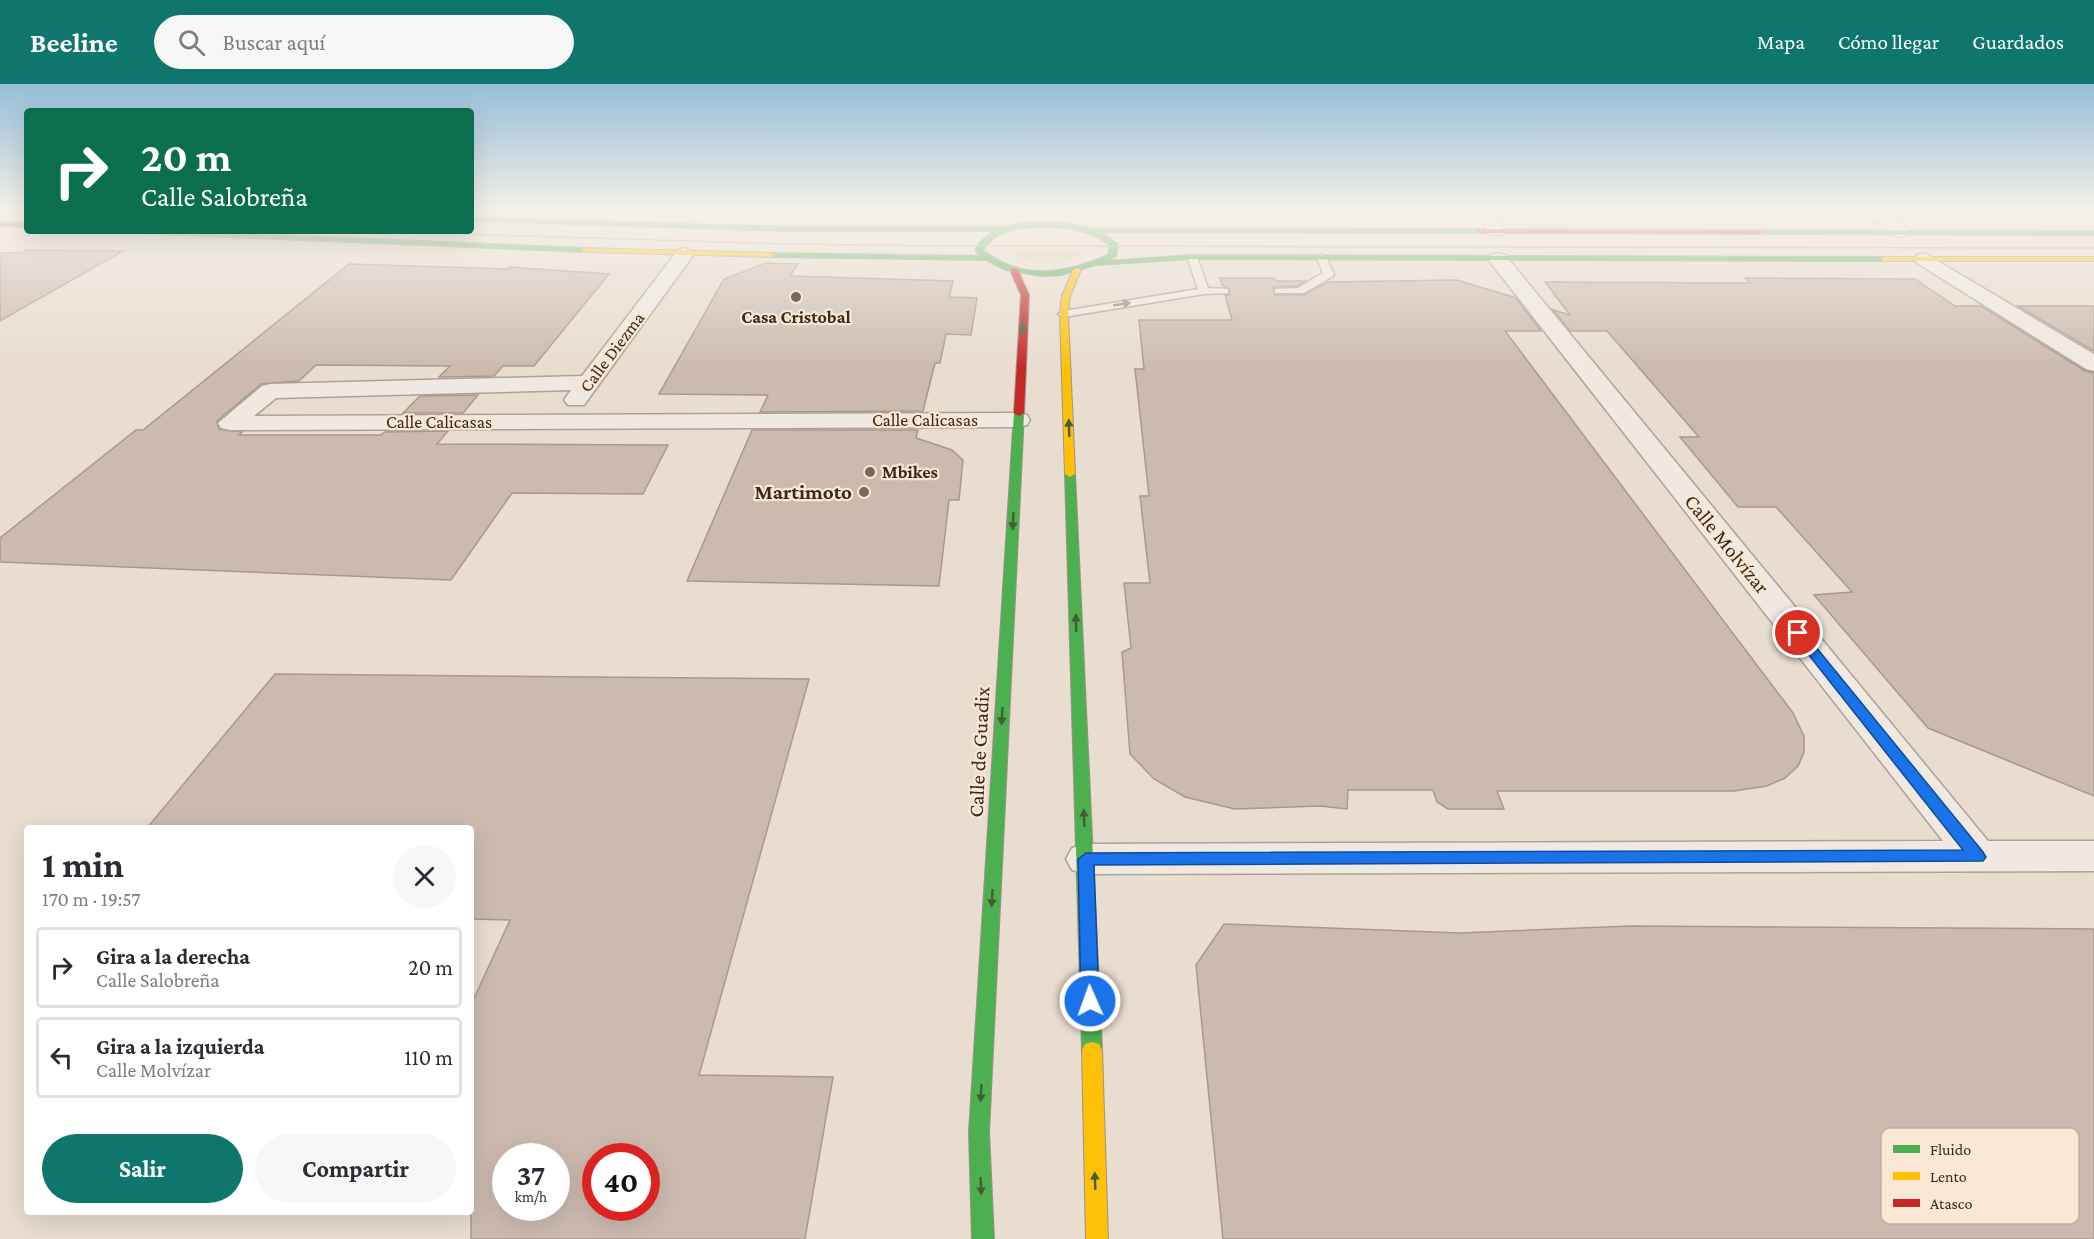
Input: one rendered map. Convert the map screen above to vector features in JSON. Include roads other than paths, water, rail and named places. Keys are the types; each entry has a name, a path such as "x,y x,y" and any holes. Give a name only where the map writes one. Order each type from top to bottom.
{"street":[{"name":"Calle Diezma","path":"562,421 679,262"},
{"path":"994,262 1014,270 1052,273 1115,262"},
{"path":"1099,264 1102,262"},
{"name":"Calle Molvízar","path":"1510,262 1978,857"},
{"path":"1929,262 2094,364"},
{"name":"Calle de Guadix","path":"983,1239 979,1132 1025,295 1014,270"},
{"path":"1077,270 1066,296 1064,314 1086,859 1097,1239"},
{"name":"Calle Calicasas","path":"588,383 270,391 230,423 1018,420"},
{"path":"1086,859 2094,856"}],"lane":[{"path":"1194,262 1204,291"},
{"path":"1279,291 1300,291 1329,274 1323,262"},
{"path":"1064,314 1204,291 1224,291"}],"place":[{"name":"Casa Cristobal","path":"796,297"},
{"name":"Mbikes","path":"870,472"},
{"name":"Martimoto","path":"864,492"}]}
